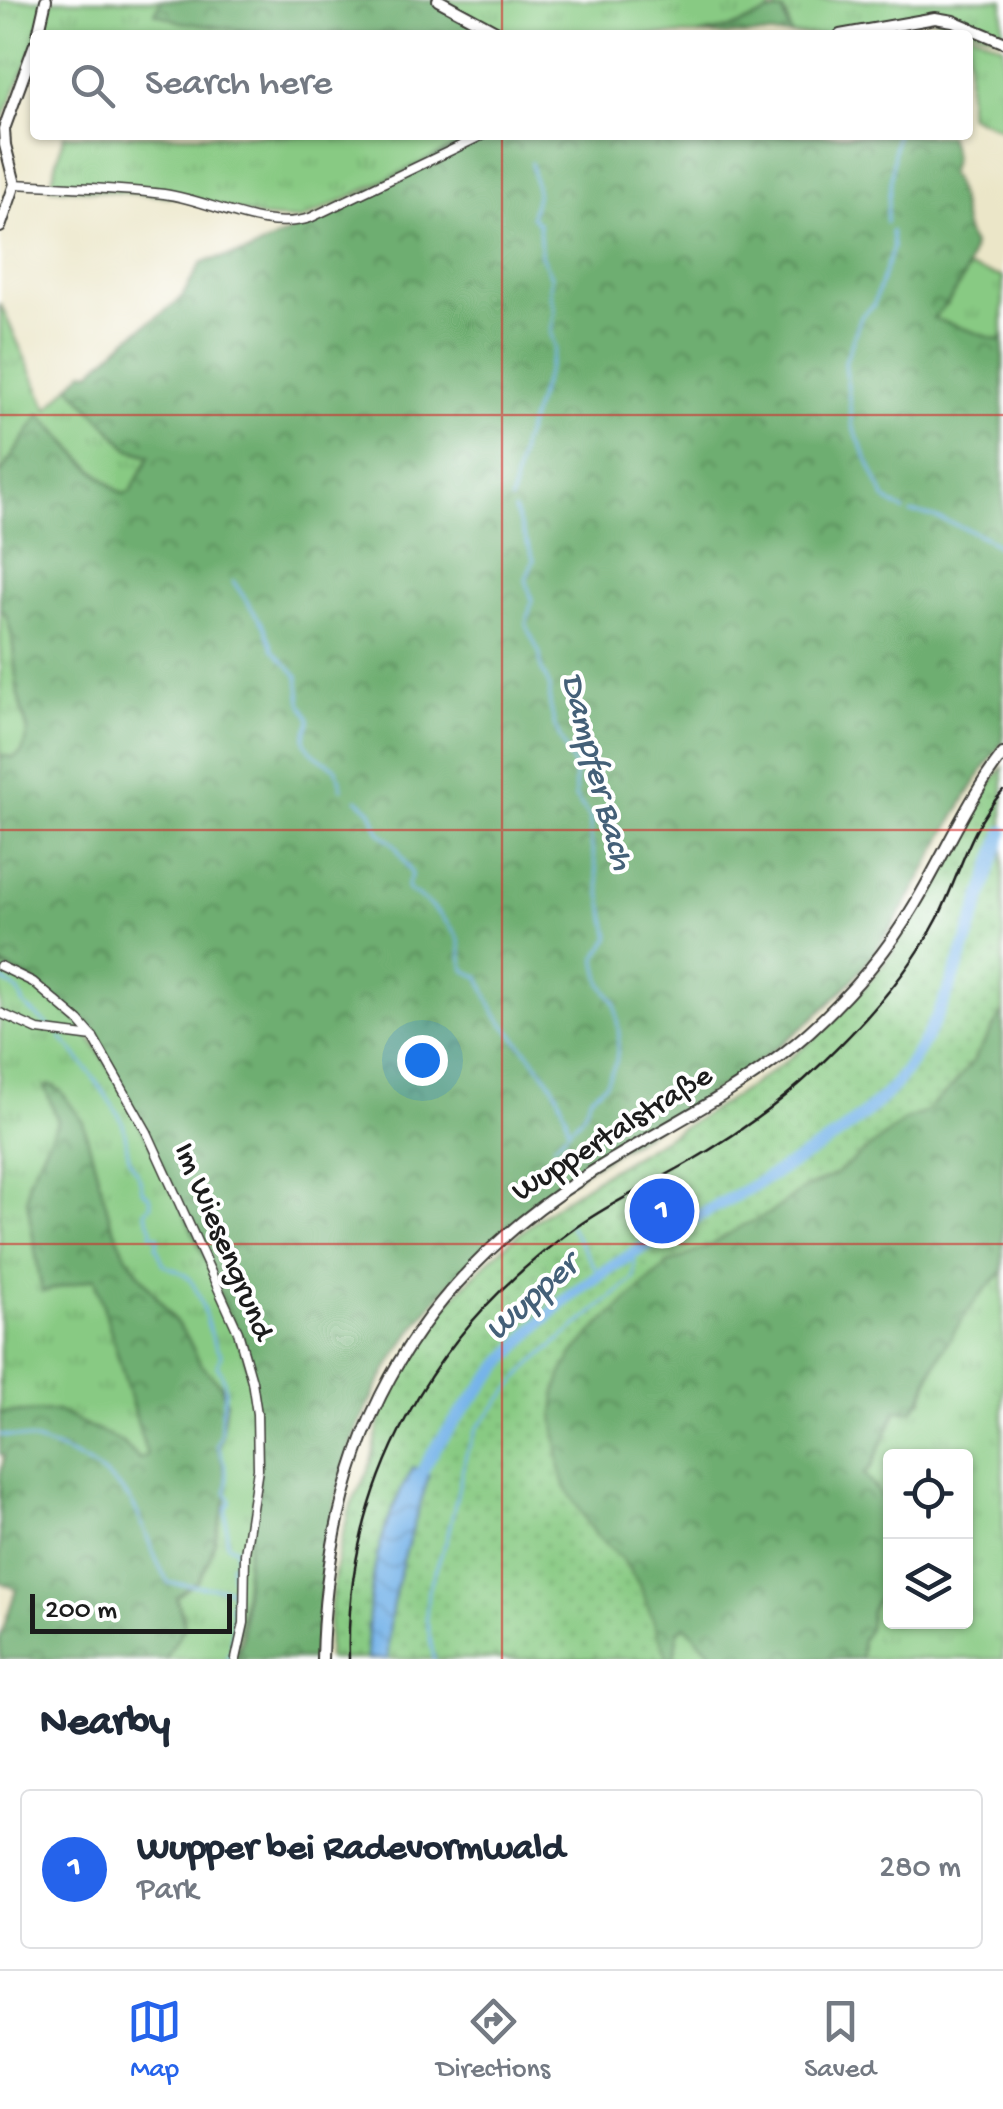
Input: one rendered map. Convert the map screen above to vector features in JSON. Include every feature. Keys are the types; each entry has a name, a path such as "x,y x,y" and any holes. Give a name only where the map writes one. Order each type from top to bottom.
{"main road":[{"path":"39,30 46,0"},
{"path":"438,0 494,30"},
{"path":"868,30 935,18 953,21 1003,42"},
{"path":"0,228 15,184 4,134 30,60"},
{"name":"Wuppertalstraße","path":"322,1659 330,1553 349,1470 392,1372 441,1302 488,1252 536,1211 590,1174 749,1079 834,1009 871,968 904,921 976,791 1003,754"}],"street":[{"path":"15,184 166,194 290,222 310,218 472,140"},
{"name":"Im Wiesengrund","path":"0,966 34,982 93,1036 147,1132 230,1310 252,1381 257,1414 258,1482 248,1532 244,1623 236,1659"},
{"path":"0,1013 38,1030 93,1036"}],"green space":[{"path":"0,0 46,0 38,30 30,30 30,56 3,119"},
{"path":"51,0 161,0 156,13 250,30 43,30"},
{"path":"161,0 433,0 491,30 241,30 181,22 155,13"},
{"path":"441,0 774,0 770,12 762,17 719,30 496,30"},
{"path":"778,0 1003,0 1003,38 927,15 852,30 790,30 787,16 775,11"},
{"path":"783,11 789,30 724,30 729,29 770,12"},
{"path":"937,23 966,30 893,30"},
{"path":"973,33 1003,46 1003,130 973,117"},
{"path":"63,140 454,140 452,148 301,220 259,217 193,198 50,187"},
{"path":"454,140 949,140 954,156 949,174 973,245 959,285 933,318 1000,341 1003,334 1003,742 961,805 886,936 838,995 739,1075 523,1214 456,1277 400,1349 357,1429 332,1518 317,1659 237,1659 242,1640 247,1553 259,1491 259,1442 247,1354 178,1198 94,1036 35,981 0,964 0,758 13,758 22,752 28,731 18,695 12,636 5,612 0,611 0,475 40,414 100,476 123,494 130,492 150,456 129,449 70,386 84,371 91,372 127,339 180,300 202,262 249,252 451,150"},
{"path":"969,268 1003,277 1000,341 932,318 947,304"},
{"path":"0,303 48,409 70,386 129,450 150,456 130,492 123,494 100,476 40,414 0,475"},
{"path":"0,611 5,612 12,636 18,695 28,731 22,752 13,758 0,758"},
{"path":"1003,767 1003,1011 973,1061 924,1113 905,1120 836,1174 704,1249 669,1263 595,1330 562,1373 554,1415 566,1488 595,1534 623,1560 640,1586 668,1659 328,1659 333,1583 350,1509 369,1468 388,1395 424,1334 471,1278 525,1229 583,1187 742,1092 830,1024 898,943"},
{"path":"1003,832 1003,1272 958,1325 933,1366 918,1405 913,1410 896,1411 872,1466 864,1474 883,1499 883,1588 862,1639 861,1659 717,1659 685,1625 678,1631 674,1659 409,1659 447,1431 813,1152"},
{"path":"0,966 22,975 79,1021 130,1100 230,1310 252,1381 258,1469 236,1659 165,1659 184,1620 176,1597 210,1557 227,1479 219,1447 226,1402 222,1386 200,1363 187,1337 127,1257 111,1222 83,1123 55,1086 45,1087 58,1121 29,1179 27,1199 42,1292 95,1278 147,1455 139,1459 123,1443 57,1411 0,1413"},
{"path":"50,1085 61,1091 83,1122 111,1222 127,1257 187,1337 200,1363 221,1386 226,1402 219,1447 227,1497 210,1557 198,1581 176,1597 185,1626 165,1659 0,1659 0,1638 16,1590 0,1581 0,1479 4,1456 0,1454 0,1413 57,1411 123,1443 139,1459 147,1455 95,1278 42,1292 27,1199 29,1179 58,1121 45,1087"},
{"path":"1003,1272 1003,1659 861,1659 865,1626 883,1588 883,1629 973,1629 973,1449 883,1449 883,1499 864,1474 872,1466 897,1410 923,1400 954,1331"},
{"path":"685,1624 717,1659 674,1659 678,1630"}],"water":[{"path":"413,1467 429,1475 396,1588 388,1659 367,1659 376,1560 390,1515"}],"waterway":[{"path":"886,223 895,140"},
{"name":"Dampfer Bach","path":"511,501 522,444 555,349 551,333 555,310 551,276 541,255 539,224 531,216 537,192 531,163"},
{"path":"891,231 893,247 873,306 861,316 845,362 852,425 885,499 904,511"},
{"name":"Dampfer Bach","path":"514,510 534,560 526,579 532,600 526,625 550,687 555,727 575,769 575,797 590,818 591,843 610,938 596,958 602,984 615,1003 619,1035 616,1062 606,1083 591,1096 582,1116 554,1145"},
{"path":"911,513 959,526 1003,550"},
{"path":"233,581 265,628 273,650 298,676 301,702 310,719 305,741 316,755 336,768 342,788"},
{"path":"357,799 371,811 379,832 394,844 412,874 408,890 456,934 466,971 480,977 496,1014 550,1080 568,1127"},
{"name":"Wupper","path":"415,1487 439,1443 481,1388 565,1300 643,1247 838,1135 896,1083 947,995 1003,832"},
{"path":"0,978 19,992 24,1005 50,1027"},
{"path":"60,1037 120,1117 129,1157 142,1190 149,1196 151,1205 145,1212 151,1234 159,1237 156,1246 164,1265 183,1273 192,1283 221,1355 217,1365 225,1394 217,1445 231,1501 226,1509 227,1544 236,1548 232,1578"},
{"name":"Dampfer Bach","path":"569,1225 600,1276"},
{"path":"434,1659 426,1617 428,1590 447,1539 466,1454 477,1428 530,1365 630,1282 634,1277 635,1254"},
{"path":"0,1435 58,1449 113,1482 137,1512 169,1583 230,1589 232,1645"},
{"path":"227,1659 230,1652"}],"railway":[{"path":"349,1659 351,1594 362,1532 381,1472 407,1416 440,1363 480,1313 525,1268 575,1228 739,1131 837,1049 885,996 927,938 973,836 1003,791"}],"place":[{"name":"Wupper bei Radevormwald","path":"662,1211"}]}
